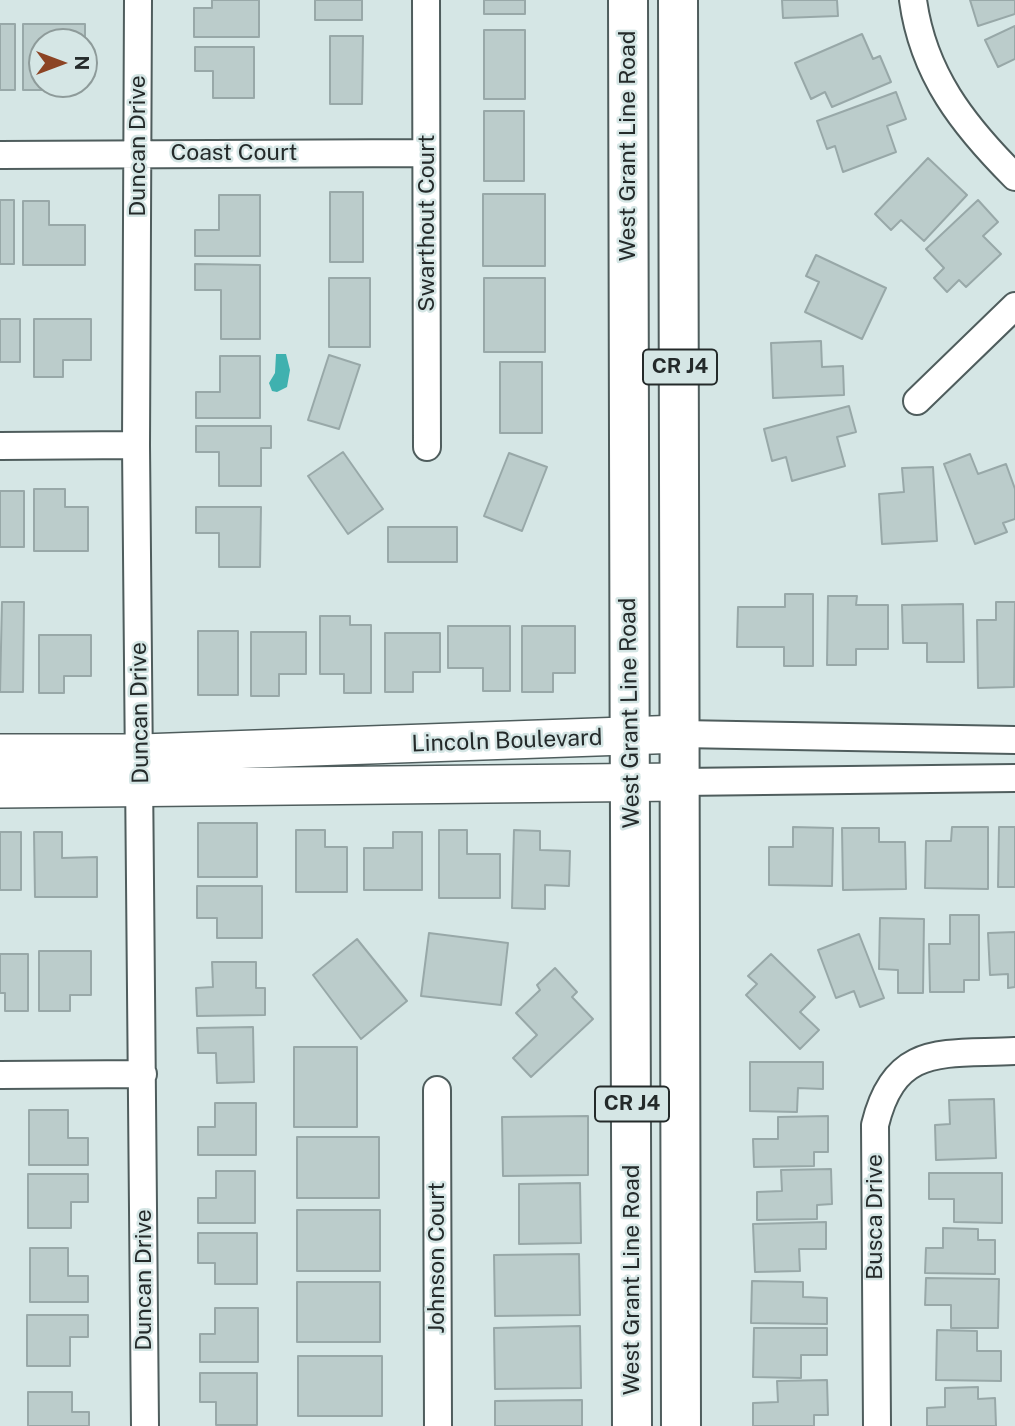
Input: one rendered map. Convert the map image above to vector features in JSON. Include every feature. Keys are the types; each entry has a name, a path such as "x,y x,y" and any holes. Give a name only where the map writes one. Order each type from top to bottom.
{"main road":[{"name":"West Grant Line Road","path":"628,0 627,542 632,781 632,1426"},
{"name":"CR J4","path":"678,0 681,1426"}],"street":[{"name":"Duncan Drive","path":"138,0 136,445 142,753 145,1426"},
{"name":"Swarthout Court","path":"426,0 427,447"},
{"path":"913,0 918,36 948,99 975,137 1015,177"},
{"name":"Coast Court","path":"0,155 426,153"},
{"path":"917,401 1015,306"},
{"path":"0,446 136,445"},
{"name":"Lincoln Boulevard","path":"0,753 142,753 681,734 1015,740"},
{"name":"Lincoln Boulevard","path":"0,789 1015,778"},
{"name":"Busca Drive","path":"877,1426 875,1125 882,1097 897,1072 920,1059 951,1054 1015,1051"},
{"path":"0,1075 143,1074"},
{"name":"Johnson Court","path":"437,1090 438,1426"}],"water":[{"path":"276,354 286,354 290,370 287,387 277,392 272,391 269,383 275,373"}],"building":[{"path":"212,0 259,0 259,37 194,37 194,8 212,8"},
{"path":"315,0 362,0 362,20 315,20"},
{"path":"484,0 525,0 525,14 484,14"},
{"path":"782,0 837,0 838,16 783,18"},
{"path":"970,0 1015,0 1015,14 978,26"},
{"path":"0,24 15,24 15,90 0,90"},
{"path":"23,24 85,24 85,28 28,28 28,90 23,90"},
{"path":"1015,26 1015,59 998,67 985,40"},
{"path":"484,30 525,30 525,99 484,99"},
{"path":"862,34 873,59 880,56 891,82 832,107 825,92 811,99 795,63"},
{"path":"330,36 363,36 362,104 330,104"},
{"path":"195,47 254,47 254,98 213,98 213,71 195,71"},
{"path":"896,92 906,119 887,126 896,152 843,172 835,146 827,149 817,121"},
{"path":"484,111 524,111 524,181 484,181"},
{"path":"928,158 967,195 924,241 901,220 891,230 875,214"},
{"path":"330,192 363,192 363,262 330,262"},
{"path":"483,194 545,194 545,266 483,266"},
{"path":"219,195 260,195 260,256 195,256 195,230 219,230"},
{"path":"0,200 14,200 14,264 0,264"},
{"path":"978,200 998,222 983,236 1001,254 966,287 959,280 947,292 934,278 944,268 926,249"},
{"path":"23,201 49,201 49,225 85,225 85,265 23,265"},
{"path":"816,255 886,288 862,339 805,312 819,282 806,276"},
{"path":"195,264 260,265 260,339 221,339 221,290 195,290"},
{"path":"329,278 370,278 370,347 329,347"},
{"path":"484,278 545,278 545,352 484,352"},
{"path":"0,319 20,319 20,362 0,362"},
{"path":"34,319 91,319 91,360 63,360 63,377 34,377"},
{"path":"821,341 822,367 843,366 844,395 773,398 771,343"},
{"path":"329,355 360,365 339,429 308,420"},
{"path":"220,356 260,356 260,418 196,418 196,392 220,392"},
{"path":"500,362 542,362 542,433 500,433"},
{"path":"849,406 856,432 837,437 845,466 792,481 786,457 772,461 764,429"},
{"path":"196,426 271,426 271,448 261,448 261,486 219,486 219,452 196,452"},
{"path":"343,452 383,509 348,534 308,476"},
{"path":"509,453 547,467 522,531 484,516"},
{"path":"970,454 978,474 1006,464 1015,489 1015,519 1003,523 1007,532 975,544 944,464"},
{"path":"933,467 937,541 882,544 879,494 904,492 902,468"},
{"path":"34,489 65,489 65,507 88,507 88,551 34,551"},
{"path":"0,491 24,491 24,547 0,547"},
{"path":"196,507 261,507 260,567 219,567 219,533 196,533"},
{"path":"388,527 457,527 457,562 388,562"},
{"path":"785,594 813,594 813,666 784,666 784,647 737,647 738,607 785,607"},
{"path":"828,596 857,596 856,605 888,605 888,649 856,649 856,665 827,665"},
{"path":"2,602 24,602 23,692 0,692"},
{"path":"996,602 1015,602 1014,687 978,688 977,620 996,620"},
{"path":"963,604 964,662 927,662 927,643 903,643 902,605"},
{"path":"320,616 350,616 350,625 371,625 371,693 344,693 344,674 320,674"},
{"path":"448,626 510,626 510,691 483,691 483,668 448,668"},
{"path":"522,626 575,626 575,673 553,673 553,692 522,692"},
{"path":"198,631 238,631 238,695 198,695"},
{"path":"251,632 306,632 306,674 279,674 279,696 251,696"},
{"path":"385,633 440,633 440,672 413,672 413,692 385,692"},
{"path":"39,635 91,635 91,676 64,676 64,693 39,693"},
{"path":"198,823 257,823 257,877 198,877"},
{"path":"793,827 833,828 832,886 769,885 769,847 793,847"},
{"path":"952,827 988,827 988,889 925,888 926,841 951,841"},
{"path":"999,827 1015,827 1015,887 998,887"},
{"path":"842,828 879,828 879,842 905,842 906,889 843,890"},
{"path":"296,830 325,830 325,847 347,847 347,892 296,892"},
{"path":"439,830 467,830 467,854 500,854 500,898 439,898"},
{"path":"514,830 540,831 540,850 570,851 569,886 545,885 545,909 512,908"},
{"path":"0,832 21,832 21,890 0,890"},
{"path":"34,832 62,832 62,858 97,857 97,897 35,897"},
{"path":"393,832 422,832 422,890 364,890 364,848 393,848"},
{"path":"197,886 262,886 262,938 217,938 217,918 197,918"},
{"path":"950,915 979,915 979,980 964,980 964,992 930,992 929,944 950,944"},
{"path":"880,918 924,919 923,993 898,993 898,970 879,969"},
{"path":"1015,932 1015,987 1008,988 1008,974 990,975 988,933"},
{"path":"429,933 508,943 501,1005 421,996"},
{"path":"859,934 884,998 860,1007 854,991 836,998 818,950"},
{"path":"357,939 407,1001 361,1039 313,975"},
{"path":"39,951 91,951 91,995 70,995 70,1011 39,1011"},
{"path":"0,954 28,954 28,1011 5,1011 5,993 0,993"},
{"path":"771,954 815,997 800,1012 819,1030 800,1049 746,995 757,984 748,976"},
{"path":"212,962 256,962 256,988 265,988 265,1015 197,1016 196,988 213,987"},
{"path":"555,968 577,992 572,997 593,1019 531,1077 513,1058 537,1035 516,1013 540,990 537,985"},
{"path":"253,1027 254,1082 217,1083 216,1053 198,1053 197,1028"},
{"path":"294,1047 357,1047 357,1127 294,1127"},
{"path":"750,1062 823,1062 823,1089 798,1088 797,1112 750,1111"},
{"path":"994,1099 996,1158 936,1160 935,1125 950,1124 949,1100"},
{"path":"215,1103 256,1103 256,1155 198,1155 198,1127 215,1127"},
{"path":"29,1110 68,1110 68,1138 88,1138 88,1165 29,1165"},
{"path":"588,1116 588,1175 503,1176 502,1117"},
{"path":"828,1116 828,1152 814,1152 814,1166 754,1167 753,1139 778,1139 778,1117"},
{"path":"297,1137 379,1137 379,1198 297,1198"},
{"path":"831,1169 832,1204 817,1205 817,1219 757,1220 757,1192 782,1191 781,1170"},
{"path":"216,1171 255,1171 255,1223 198,1223 198,1198 216,1198"},
{"path":"929,1173 1002,1173 1002,1223 954,1222 954,1199 929,1199"},
{"path":"28,1174 88,1174 88,1202 71,1202 71,1228 28,1228"},
{"path":"580,1183 581,1243 519,1244 519,1184"},
{"path":"297,1210 380,1210 380,1271 297,1271"},
{"path":"826,1222 826,1249 799,1249 800,1271 755,1272 753,1224"},
{"path":"943,1228 978,1229 978,1240 995,1240 995,1274 925,1273 926,1248 943,1248"},
{"path":"198,1233 257,1233 257,1284 215,1284 215,1263 198,1263"},
{"path":"30,1248 68,1248 68,1276 88,1276 88,1302 30,1302"},
{"path":"579,1254 580,1315 495,1316 494,1255"},
{"path":"926,1278 999,1279 998,1328 951,1328 951,1305 925,1305"},
{"path":"752,1281 803,1282 803,1297 827,1298 827,1324 751,1323"},
{"path":"297,1282 380,1282 380,1342 297,1342"},
{"path":"215,1308 258,1308 258,1362 200,1362 200,1334 215,1334"},
{"path":"27,1315 88,1315 88,1337 70,1337 70,1366 27,1366"},
{"path":"580,1326 581,1388 495,1389 494,1328"},
{"path":"754,1328 827,1328 827,1355 801,1355 801,1378 753,1377"},
{"path":"937,1330 977,1331 977,1351 1001,1351 1001,1381 936,1380"},
{"path":"298,1356 382,1356 382,1416 298,1416"},
{"path":"200,1373 257,1373 257,1425 216,1425 216,1402 200,1402"},
{"path":"827,1380 828,1415 814,1415 814,1426 753,1426 753,1403 778,1402 777,1381"},
{"path":"978,1387 978,1399 995,1398 996,1426 927,1426 927,1408 945,1407 945,1388"},
{"path":"28,1392 72,1392 72,1412 89,1412 89,1426 28,1426"},
{"path":"582,1400 582,1426 495,1426 495,1401"}]}
